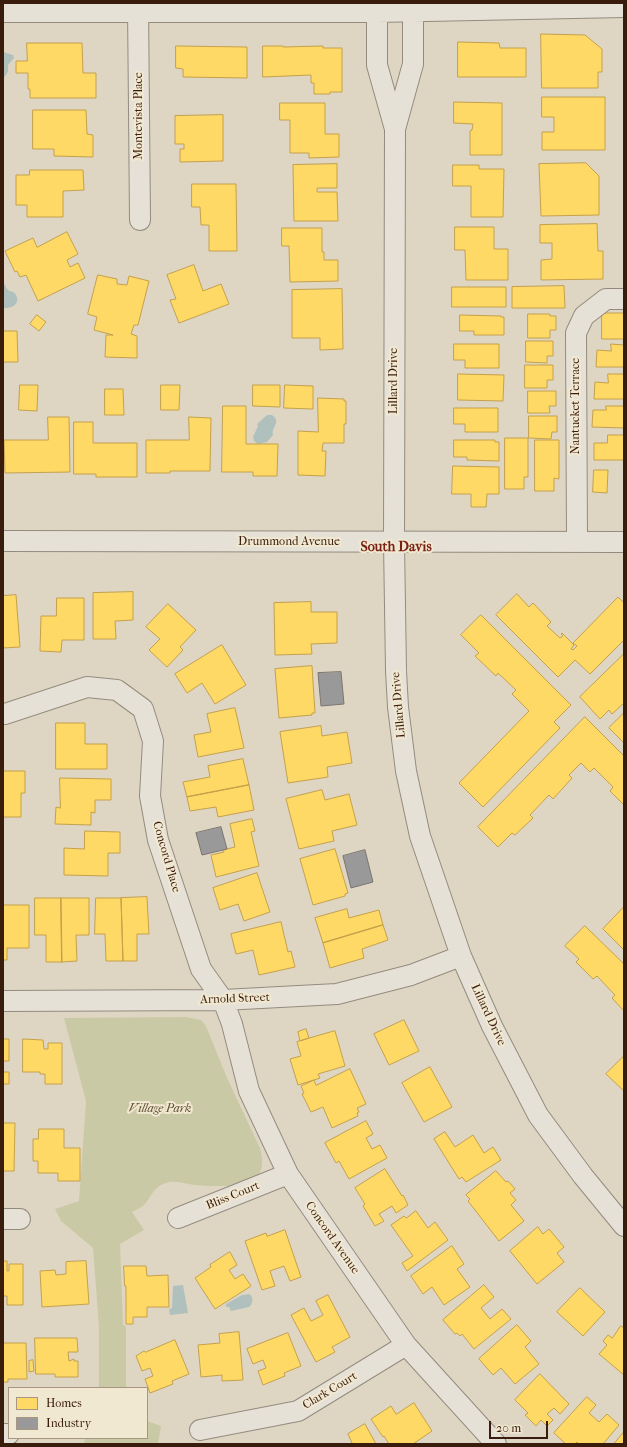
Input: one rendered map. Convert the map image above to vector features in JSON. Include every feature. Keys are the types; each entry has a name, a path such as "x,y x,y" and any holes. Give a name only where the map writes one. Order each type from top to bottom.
{"street":[{"name":"Lillard Drive","path":"377,7 377,65 395,129"},
{"name":"Lillard Drive","path":"413,7 413,64 395,129 394,542 396,671 398,707 406,771 420,836 461,956 492,1026 538,1115 583,1176 624,1226"},
{"path":"3,12 138,8 624,7"},
{"name":"Montevista Place","path":"138,8 140,220"},
{"name":"Nantucket Terrace","path":"577,542 576,333 584,316 606,300 624,299"},
{"name":"Drummond Avenue","path":"3,541 624,542"},
{"name":"Concord Place","path":"5,714 87,687 117,690 143,709 152,740 150,796 158,840 201,969 224,1000"},
{"name":"Arnold Street","path":"3,1001 224,1000 337,994 411,975 461,956"},
{"name":"Concord Avenue","path":"224,1000 232,1024 249,1091 288,1174 406,1345 496,1444"},
{"name":"Bliss Court","path":"178,1218 288,1174"},
{"name":"Clark Court","path":"200,1430 298,1410 406,1345"}],"green space":[{"name":"Village Park","path":"186,1017 201,1020 206,1026 227,1078 260,1148 262,1159 262,1167 259,1174 254,1179 241,1185 204,1186 179,1182 164,1183 154,1191 143,1206 132,1212 144,1230 120,1244 123,1325 126,1326 126,1387 99,1387 99,1327 93,1248 61,1221 55,1209 79,1201 86,1101 64,1018"},
{"path":"148,1421 161,1426 158,1444 84,1444 85,1439 148,1439"}],"shaded area":[{"path":"3,52 13,55 14,58 8,65 8,72 3,79"},
{"path":"3,281 7,289 14,293 17,298 16,304 9,308 3,308"},
{"path":"267,415 272,415 276,420 273,435 267,442 258,444 254,441 253,437 258,426 257,424"},
{"path":"183,1285 188,1313 170,1315 169,1309 172,1308 173,1286"},
{"path":"249,1294 252,1297 252,1300 249,1307 231,1311 229,1307 226,1307 226,1304 242,1295"}],"building: Homes":[{"path":"541,34 585,35 602,49 602,72 598,72 598,88 542,88"},
{"path":"458,42 499,43 500,48 526,48 526,77 458,77"},
{"path":"27,43 82,43 83,73 96,73 96,98 30,98 30,89 28,89 28,73 16,73 16,61 27,61"},
{"path":"176,46 247,47 247,78 183,77 183,69 176,68"},
{"path":"263,46 323,46 323,48 342,48 342,92 314,94 314,83 311,83 311,75 263,77"},
{"path":"542,97 605,97 605,150 542,150 542,132 554,132 554,117 542,117"},
{"path":"454,102 502,103 502,155 470,155 470,131 472,130 473,124 454,123"},
{"path":"280,103 325,103 325,134 339,134 339,157 309,158 309,153 290,153 290,120 280,120"},
{"path":"33,110 86,110 87,134 93,135 93,157 54,156 54,149 33,149"},
{"path":"223,115 223,161 180,162 180,149 184,149 184,144 175,144 175,116"},
{"path":"586,163 599,176 599,215 541,216 539,164"},
{"path":"337,164 337,188 317,188 317,192 337,192 338,221 294,221 293,165"},
{"path":"453,165 479,165 479,169 504,169 503,217 471,217 471,186 453,186"},
{"path":"30,170 83,170 84,190 63,191 63,217 27,217 27,205 16,205 16,175 29,175"},
{"path":"192,184 236,184 237,251 209,251 209,225 201,225 200,207 192,207"},
{"path":"597,224 598,251 603,251 603,279 541,280 541,260 552,259 552,243 540,243 540,225"},
{"path":"455,227 494,227 494,249 508,249 508,280 466,280 465,250 455,250"},
{"path":"282,228 322,228 322,252 324,252 324,260 338,260 338,281 290,282 289,246 282,246"},
{"path":"67,232 78,254 67,260 70,267 78,263 85,278 38,301 26,275 20,277 17,271 15,272 5,251 33,238 37,247"},
{"path":"194,265 203,291 221,284 229,304 179,323 170,300 176,299 167,275"},
{"path":"98,275 117,279 117,284 127,285 129,276 149,281 138,325 134,325 131,334 137,336 137,358 105,357 106,335 113,335 94,330 97,317 88,314"},
{"path":"564,286 565,308 512,308 512,287"},
{"path":"452,287 506,287 506,307 452,307"},
{"path":"342,289 343,349 320,350 320,338 292,338 292,290"},
{"path":"602,313 624,313 624,339 602,339"},
{"path":"528,314 550,314 550,316 556,316 556,330 550,330 550,338 528,338"},
{"path":"37,315 46,322 39,331 30,324"},
{"path":"460,315 504,317 504,335 474,335 474,331 460,331"},
{"path":"3,331 17,331 18,362 3,362"},
{"path":"526,341 553,341 553,356 547,356 547,363 526,362"},
{"path":"454,344 499,344 499,368 465,368 465,360 454,360"},
{"path":"611,344 624,345 624,367 596,367 597,350 611,351"},
{"path":"525,365 553,365 553,380 547,380 547,388 525,388"},
{"path":"458,374 504,375 503,401 458,400"},
{"path":"608,374 624,374 624,399 594,399 595,382 608,383"},
{"path":"20,385 38,385 37,411 19,410"},
{"path":"161,385 180,385 179,410 161,410"},
{"path":"253,385 280,385 280,407 253,406"},
{"path":"285,385 313,386 313,409 284,408"},
{"path":"105,389 123,389 124,415 105,415"},
{"path":"528,391 556,391 556,406 549,406 550,413 528,413"},
{"path":"318,398 344,399 344,401 346,401 344,443 323,443 322,451 326,451 325,476 298,475 298,431 318,432"},
{"path":"223,406 246,406 246,444 278,444 277,476 253,476 253,472 222,472"},
{"path":"606,406 624,406 624,428 592,427 593,410 606,410"},
{"path":"454,408 498,408 498,432 465,432 465,424 454,424"},
{"path":"529,416 557,416 557,432 552,432 551,439 529,438"},
{"path":"48,417 69,417 70,472 5,473 4,440 48,440"},
{"path":"189,417 211,418 210,471 170,471 170,473 146,473 146,440 189,440"},
{"path":"74,422 93,422 93,443 137,443 137,477 96,477 96,474 74,474"},
{"path":"608,435 624,435 624,460 594,460 594,443 607,443"},
{"path":"505,438 528,438 528,477 524,477 524,489 505,489"},
{"path":"454,440 495,440 495,442 499,442 499,461 467,460 467,457 454,457"},
{"path":"535,440 559,440 559,479 554,478 554,491 535,491"},
{"path":"453,466 499,467 499,494 487,494 486,507 471,507 471,494 452,494"},
{"path":"594,470 608,470 607,493 593,492"},
{"path":"133,592 133,620 115,621 116,639 93,639 93,593"},
{"path":"517,594 529,607 533,603 551,622 547,626 560,638 563,636 561,634 562,633 574,645 571,649 573,650 577,646 573,643 618,597 624,603 624,640 590,674 575,660 558,677 496,615"},
{"path":"16,595 20,647 3,648 3,596"},
{"path":"57,598 84,598 84,640 62,640 61,652 40,651 41,616 56,616"},
{"path":"311,602 311,612 337,612 337,643 311,644 312,654 275,655 274,603"},
{"path":"168,604 196,630 180,647 183,650 167,667 149,650 160,639 146,627"},
{"path":"481,615 571,705 554,722 560,728 483,807 459,783 529,711 512,694 516,690 498,673 496,676 475,656 479,653 461,635"},
{"path":"222,645 246,685 215,704 202,683 187,693 175,674"},
{"path":"624,654 624,703 612,714 609,710 600,719 580,697"},
{"path":"312,666 315,713 312,713 312,715 279,718 275,669"},
{"path":"235,708 244,748 198,757 194,735 211,732 207,714"},
{"path":"624,713 624,743 609,728"},
{"path":"585,717 624,756 624,805 610,791 613,787 594,768 590,772 581,763 569,775 572,778 553,799 549,795 530,815 533,818 515,835 512,833 498,847 478,827"},
{"path":"56,723 85,723 85,744 107,744 107,769 56,769"},
{"path":"321,726 322,736 347,732 352,763 327,767 328,777 288,783 280,732"},
{"path":"243,759 249,785 187,797 183,782 210,777 208,766"},
{"path":"3,771 25,771 25,793 21,793 21,817 3,817"},
{"path":"60,778 111,779 111,800 95,800 95,813 91,812 91,825 55,824 56,807 60,808"},
{"path":"249,785 254,810 218,817 216,807 190,811 187,797"},
{"path":"322,790 325,800 349,794 357,825 332,831 334,841 299,849 286,799"},
{"path":"252,819 255,831 251,832 259,866 216,877 211,855 224,852 223,850 235,847 230,824"},
{"path":"85,831 120,832 120,853 108,853 108,876 64,875 64,848 84,849"},
{"path":"335,849 348,893 345,894 345,896 313,905 300,859"},
{"path":"257,873 270,912 244,921 238,904 220,910 213,888"},
{"path":"147,897 149,934 137,934 137,961 123,961 121,898"},
{"path":"35,898 61,898 62,962 46,962 46,935 35,935"},
{"path":"61,898 89,898 89,935 76,935 77,961 62,962"},
{"path":"96,898 121,898 123,961 106,961 105,934 95,934"},
{"path":"3,905 29,905 29,948 7,948 7,960 3,960"},
{"path":"624,907 624,950 603,929"},
{"path":"347,909 349,918 379,910 383,925 323,943 315,918"},
{"path":"281,922 288,952 291,951 295,967 259,975 253,950 236,954 231,934"},
{"path":"383,925 388,940 362,949 364,958 330,968 323,943"},
{"path":"585,926 624,964 624,1011 612,998 615,995 597,976 593,979 576,962 579,959 565,946"},
{"path":"404,1020 419,1051 389,1065 374,1034"},
{"path":"306,1029 309,1038 300,1041 298,1032"},
{"path":"335,1031 345,1066 318,1074 320,1078 298,1085 290,1059 301,1056 297,1042"},
{"path":"3,1039 9,1039 9,1061 3,1061"},
{"path":"23,1039 43,1040 44,1049 48,1049 48,1043 62,1043 62,1084 45,1084 45,1074 40,1074 40,1072 23,1072"},
{"path":"624,1056 624,1091 606,1074"},
{"path":"430,1067 452,1107 424,1122 402,1083"},
{"path":"350,1069 366,1104 357,1108 359,1112 357,1113 358,1116 332,1128 323,1107 311,1112 302,1094 304,1093 301,1086 314,1080 316,1085"},
{"path":"3,1072 9,1072 9,1084 3,1084"},
{"path":"366,1121 373,1134 366,1138 372,1149 380,1145 387,1158 349,1179 339,1161 336,1163 325,1143"},
{"path":"3,1123 15,1123 14,1171 3,1171"},
{"path":"39,1129 64,1129 64,1148 80,1148 80,1181 58,1181 58,1173 38,1173 38,1161 33,1161 33,1139 38,1139"},
{"path":"445,1132 455,1147 473,1135 484,1153 493,1147 501,1160 466,1182 462,1177 459,1179 434,1139"},
{"path":"385,1169 408,1205 396,1213 392,1206 379,1214 384,1221 375,1226 363,1206 365,1204 355,1188"},
{"path":"496,1171 515,1189 510,1193 516,1200 511,1205 524,1221 499,1241 468,1201 470,1199 466,1195"},
{"path":"416,1211 428,1228 435,1222 448,1240 407,1271 402,1263 413,1256 391,1225 404,1216 406,1218"},
{"path":"538,1227 543,1234 549,1229 564,1247 557,1253 564,1262 537,1284 510,1251"},
{"path":"285,1230 301,1277 290,1281 284,1266 270,1271 275,1286 262,1290 245,1241 266,1233 267,1236"},
{"path":"452,1246 464,1264 457,1269 470,1287 444,1305 432,1287 423,1294 411,1276"},
{"path":"230,1252 237,1265 229,1270 235,1279 243,1274 251,1286 215,1309 195,1278 211,1267 210,1265"},
{"path":"3,1261 7,1261 7,1271 9,1271 9,1264 23,1264 23,1305 7,1305 7,1296 3,1296"},
{"path":"86,1261 89,1304 42,1307 40,1271 55,1270 56,1275 66,1274 66,1262"},
{"path":"124,1266 146,1266 147,1276 168,1275 169,1307 147,1307 147,1317 133,1317 133,1324 126,1324 126,1286"},
{"path":"484,1285 494,1297 481,1308 490,1319 502,1309 511,1319 474,1349 462,1334 460,1336 457,1333 455,1334 443,1320"},
{"path":"580,1288 605,1312 583,1336 557,1312"},
{"path":"328,1295 350,1337 332,1347 335,1352 316,1362 291,1315 304,1308 311,1321 323,1315 316,1301"},
{"path":"517,1325 531,1341 525,1347 539,1364 515,1384 501,1368 493,1375 479,1359"},
{"path":"621,1326 624,1328 624,1375 599,1354 607,1345 603,1341 608,1335 612,1338"},
{"path":"239,1332 243,1380 222,1381 222,1375 201,1377 198,1345 220,1343 219,1334"},
{"path":"288,1333 301,1366 284,1373 285,1376 263,1385 258,1371 266,1368 263,1360 253,1364 247,1349"},
{"path":"35,1338 77,1338 78,1352 68,1352 69,1361 74,1359 74,1361 78,1361 78,1377 55,1377 55,1374 36,1374"},
{"path":"175,1340 189,1374 172,1381 173,1384 150,1393 145,1379 153,1376 150,1368 142,1371 136,1356 144,1351 145,1352"},
{"path":"3,1343 26,1343 27,1379 8,1379 8,1382 3,1382"},
{"path":"33,1360 34,1371 29,1372 29,1361"},
{"path":"540,1374 569,1404 560,1414 554,1408 547,1414 553,1420 547,1426 541,1420 536,1426 525,1415 528,1413 515,1400"},
{"path":"587,1397 596,1405 589,1413 599,1422 607,1414 619,1425 603,1444 579,1444 577,1442 575,1444 566,1444 554,1433"},
{"path":"414,1403 432,1431 413,1444 389,1444 371,1419 391,1406 396,1414"},
{"path":"365,1424 376,1444 350,1444 352,1443 348,1434"},
{"path":"624,1432 624,1444 614,1444"}],"building: Industry":[{"path":"341,672 344,704 321,706 318,673"},
{"path":"221,827 227,849 202,855 196,833"},
{"path":"365,850 373,882 351,888 343,856"}],"district":[{"name":"South Davis","path":"396,548"}]}
